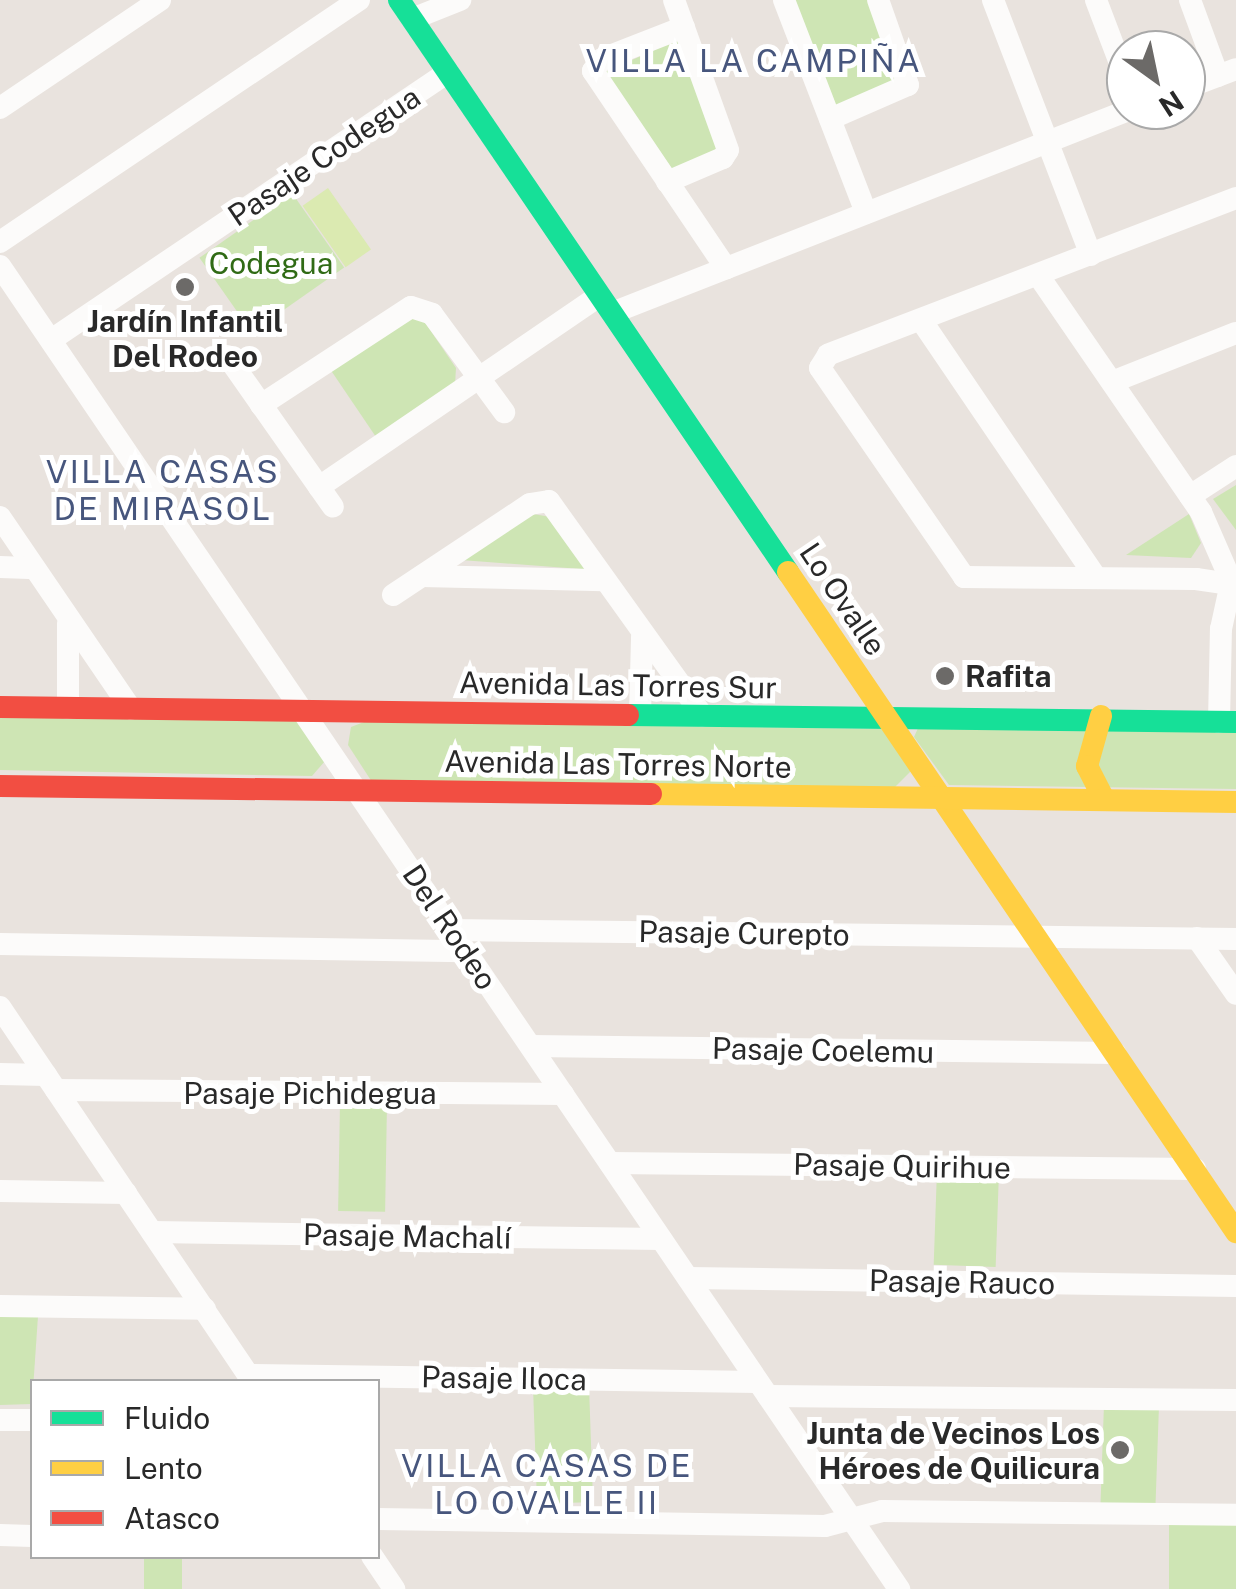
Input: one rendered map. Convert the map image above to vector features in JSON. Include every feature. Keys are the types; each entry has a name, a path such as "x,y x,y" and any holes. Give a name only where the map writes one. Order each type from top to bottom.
{"street":[{"path":"0,108 160,0"},
{"path":"0,242 359,0"},
{"path":"406,9 460,0"},
{"path":"667,182 724,158 728,150 674,0"},
{"path":"784,0 866,213"},
{"path":"830,119 908,85 878,0"},
{"path":"993,0 1092,254"},
{"path":"1096,0 1107,30"},
{"path":"1190,0 1227,72"},
{"name":"Lo Ovalle","path":"406,9 1236,1232"},
{"path":"684,27 602,58 594,70 726,268"},
{"name":"Pasaje Codegua","path":"51,340 448,72"},
{"path":"319,487 479,380 607,305 726,268 1106,119"},
{"path":"1234,587 1095,576 964,577 823,376 821,363 921,320 1236,198"},
{"name":"Del Rodeo","path":"0,266 900,1589"},
{"path":"1038,275 1190,496 1234,587 1221,629 1228,722"},
{"path":"262,405 411,307 432,314 504,412"},
{"path":"921,320 1095,576"},
{"path":"1112,382 1236,334"},
{"path":"226,356 333,507"},
{"path":"1190,496 1236,466"},
{"path":"393,595 543,500 559,508 642,637 703,716"},
{"path":"0,517 29,568 131,710"},
{"path":"0,567 29,568"},
{"path":"422,576 604,580"},
{"path":"68,624 68,708"},
{"path":"640,715 642,637"},
{"name":"Avenida Las Torres Sur","path":"0,707 703,716 1101,716 1228,722"},
{"path":"1101,716 1087,766 1104,800"},
{"name":"Avenida Las Torres Norte","path":"0,786 1236,802"},
{"name":"Pasaje Curepto","path":"452,930 1236,938"},
{"path":"1197,938 1236,994"},
{"path":"0,944 465,950"},
{"path":"0,1007 251,1378"},
{"name":"Pasaje Coelemu","path":"530,1046 1116,1052"},
{"name":"Pasaje Pichidegua","path":"0,1074 51,1083 563,1094"},
{"name":"Pasaje Quirihue","path":"610,1163 1194,1169"},
{"path":"0,1191 126,1193"},
{"name":"Pasaje Machalí","path":"152,1232 662,1239"},
{"name":"Pasaje Rauco","path":"688,1278 1236,1286"},
{"path":"0,1306 205,1309"},
{"name":"Pasaje Iloca","path":"251,1378 298,1379"},
{"name":"Pasaje Iloca","path":"380,1381 1236,1400"},
{"path":"0,1420 30,1420"},
{"path":"380,1519 825,1526 882,1511 1236,1515"},
{"path":"0,1535 30,1536"},
{"path":"374,1559 394,1589"}],"green space":[{"path":"792,0 872,0 901,81 835,108"},
{"path":"679,39 723,153 674,172 605,72"},
{"path":"328,188 371,249 346,267 303,206"},
{"name":"Codegua","path":"292,193 344,268 252,332 199,258"},
{"path":"407,317 424,321 456,368 455,385 376,437 330,369"},
{"path":"1236,485 1236,530 1213,499"},
{"path":"527,513 557,518 594,570 461,560"},
{"path":"1189,514 1201,543 1191,558 1126,555"},
{"path":"0,717 301,721 325,761 312,776 0,770"},
{"path":"364,722 886,729 911,771 895,787 372,782 348,745 351,727"},
{"path":"919,726 1236,731 1236,789 949,785 914,737"},
{"path":"340,1103 387,1104 385,1212 338,1211"},
{"path":"937,1169 999,1171 996,1267 934,1265"},
{"path":"38,1316 30,1404 0,1405 0,1317"},
{"path":"589,1386 593,1502 537,1504 533,1388"},
{"path":"1104,1404 1159,1406 1155,1506 1101,1504"},
{"path":"1169,1523 1236,1523 1236,1589 1169,1589"},
{"path":"144,1559 182,1559 182,1589 144,1589"}],"traffic: fast":[{"path":"399,0 788,572"},
{"path":"628,715 1236,722"}],"traffic: slow":[{"path":"788,572 1236,1232"},
{"path":"1101,716 1087,766 1104,800"},
{"path":"651,794 1236,802"}],"traffic: jam":[{"path":"0,707 628,715"},
{"path":"0,786 651,794"}],"place":[{"name":"Jardín Infantil Del Rodeo","path":"185,287"},
{"name":"Rafita","path":"945,676"},
{"name":"Junta de Vecinos Los Héroes de Quilicura","path":"1120,1450"}],"district":[{"name":"VILLA LA CAMPIÑA","path":"754,61"},
{"name":"VILLA CASAS DE MIRASOL","path":"163,492"},
{"name":"VILLA CASAS DE LO OVALLE II","path":"547,1486"}]}
